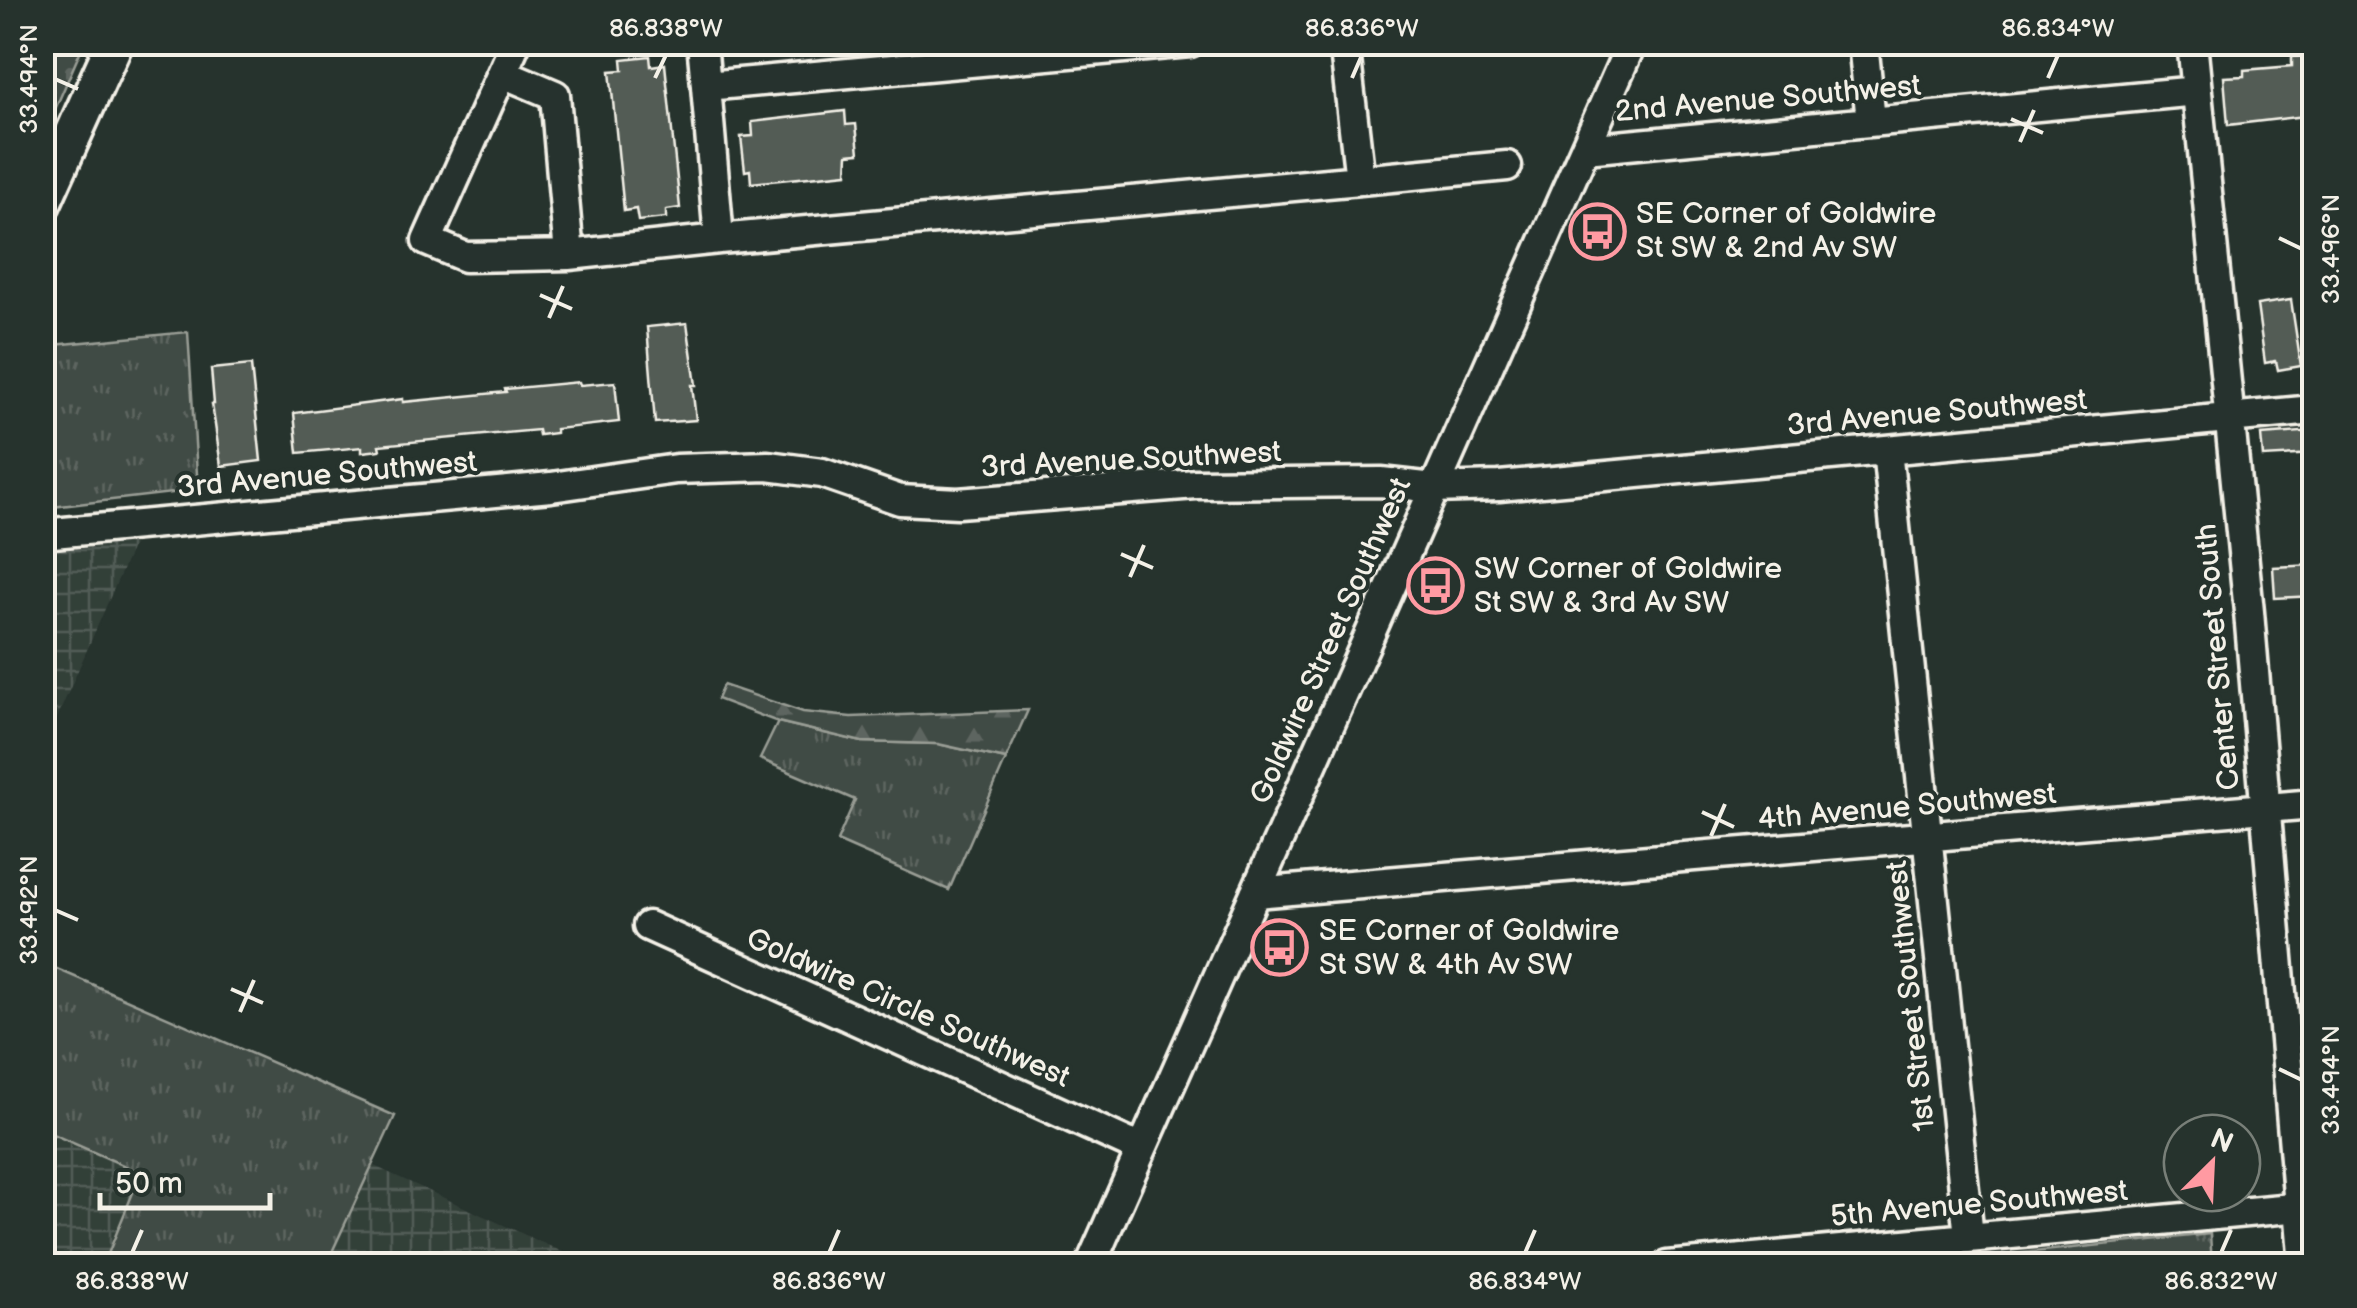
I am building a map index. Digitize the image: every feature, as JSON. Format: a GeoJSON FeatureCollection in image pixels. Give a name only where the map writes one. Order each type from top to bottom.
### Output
{"type":"FeatureCollection","features":[{"type":"Feature","properties":{"kind":"main road"},"geometry":{"type":"LineString","coordinates":[[42,204],[115,42]]}},
{"type":"Feature","properties":{"kind":"street"},"geometry":{"type":"LineString","coordinates":[[516,42],[427,241],[465,257],[569,255],[1508,166]]}},
{"type":"Feature","properties":{"kind":"street"},"geometry":{"type":"LineString","coordinates":[[702,42],[720,239]]}},
{"type":"Feature","properties":{"kind":"street"},"geometry":{"type":"LineString","coordinates":[[706,86],[1190,42]]}},
{"type":"Feature","properties":{"kind":"street"},"geometry":{"type":"LineString","coordinates":[[1344,42],[1360,180]]}},
{"type":"Feature","properties":{"kind":"street","name":"Goldwire Street Southwest"},"geometry":{"type":"LineString","coordinates":[[1090,1266],[1632,42]]}},
{"type":"Feature","properties":{"kind":"street"},"geometry":{"type":"LineString","coordinates":[[1863,42],[1871,122]]}},
{"type":"Feature","properties":{"kind":"street","name":"Center Street South"},"geometry":{"type":"LineString","coordinates":[[2192,42],[2306,1207],[2304,1266]]}},
{"type":"Feature","properties":{"kind":"street"},"geometry":{"type":"LineString","coordinates":[[503,73],[555,95],[569,255]]}},
{"type":"Feature","properties":{"kind":"street","name":"2nd Avenue Southwest"},"geometry":{"type":"LineString","coordinates":[[1584,148],[2196,91]]}},
{"type":"Feature","properties":{"kind":"street","name":"3rd Avenue Southwest"},"geometry":{"type":"LineString","coordinates":[[42,534],[551,487],[676,469],[768,466],[822,474],[900,500],[958,503],[1196,484],[1382,482],[1434,488],[1499,486],[2314,410]]}},
{"type":"Feature","properties":{"kind":"street","name":"1st Street Southwest"},"geometry":{"type":"LineString","coordinates":[[1887,450],[1969,1237]]}},
{"type":"Feature","properties":{"kind":"street","name":"4th Avenue Southwest"},"geometry":{"type":"LineString","coordinates":[[1255,894],[2314,804]]}},
{"type":"Feature","properties":{"kind":"street","name":"Goldwire Circle Southwest"},"geometry":{"type":"LineString","coordinates":[[648,926],[1141,1149]]}},
{"type":"Feature","properties":{"kind":"street","name":"5th Avenue Southwest"},"geometry":{"type":"LineString","coordinates":[[1667,1266],[2306,1207]]}},
{"type":"Feature","properties":{"kind":"shaded area"},"geometry":{"type":"Polygon","coordinates":[[[134,543],[43,750],[43,552],[134,543]]]}},
{"type":"Feature","properties":{"kind":"shaded area"},"geometry":{"type":"Polygon","coordinates":[[[42,1130],[141,1173],[108,1253],[135,1265],[43,1265],[42,1130]]]}},
{"type":"Feature","properties":{"kind":"shaded area"},"geometry":{"type":"Polygon","coordinates":[[[372,1165],[591,1265],[326,1266],[372,1165]]]}},
{"type":"Feature","properties":{"kind":"green space"},"geometry":{"type":"Polygon","coordinates":[[[42,43],[84,43],[43,137],[42,43]]]}},
{"type":"Feature","properties":{"kind":"green space"},"geometry":{"type":"Polygon","coordinates":[[[188,332],[198,490],[43,508],[43,346],[188,332]]]}},
{"type":"Feature","properties":{"kind":"green space"},"geometry":{"type":"Polygon","coordinates":[[[723,685],[803,712],[851,717],[1028,710],[1006,759],[938,744],[862,742],[778,722],[717,699],[723,685]]]}},
{"type":"Feature","properties":{"kind":"green space"},"geometry":{"type":"Polygon","coordinates":[[[778,722],[862,742],[938,744],[1006,759],[949,890],[837,841],[855,800],[760,759],[778,722]]]}},
{"type":"Feature","properties":{"kind":"green space"},"geometry":{"type":"Polygon","coordinates":[[[43,963],[395,1116],[326,1265],[135,1265],[108,1254],[141,1173],[43,1130],[43,963]]]}},
{"type":"Feature","properties":{"kind":"green space"},"geometry":{"type":"Polygon","coordinates":[[[2210,1234],[2212,1265],[1904,1265],[2210,1234]]]}},
{"type":"Feature","properties":{"kind":"building"},"geometry":{"type":"Polygon","coordinates":[[[2314,55],[2314,115],[2228,125],[2224,77],[2244,76],[2244,70],[2292,66],[2292,57],[2314,55]]]}},
{"type":"Feature","properties":{"kind":"building"},"geometry":{"type":"Polygon","coordinates":[[[650,56],[651,66],[665,64],[680,208],[666,210],[666,218],[638,221],[636,209],[624,211],[610,71],[623,70],[622,59],[650,56]]]}},
{"type":"Feature","properties":{"kind":"building"},"geometry":{"type":"Polygon","coordinates":[[[845,111],[846,125],[856,124],[859,153],[848,154],[847,173],[751,183],[750,170],[745,171],[741,137],[753,136],[752,122],[845,111]]]}},
{"type":"Feature","properties":{"kind":"building"},"geometry":{"type":"Polygon","coordinates":[[[2291,300],[2301,366],[2278,370],[2276,361],[2265,363],[2257,305],[2291,300]]]}},
{"type":"Feature","properties":{"kind":"building"},"geometry":{"type":"Polygon","coordinates":[[[687,323],[696,385],[692,385],[696,420],[655,423],[647,327],[687,323]]]}},
{"type":"Feature","properties":{"kind":"building"},"geometry":{"type":"Polygon","coordinates":[[[251,365],[261,461],[221,466],[211,369],[251,365]]]}},
{"type":"Feature","properties":{"kind":"building"},"geometry":{"type":"Polygon","coordinates":[[[579,382],[615,382],[619,422],[556,429],[556,433],[539,435],[538,430],[379,445],[380,450],[362,452],[362,447],[298,453],[294,413],[579,382]]]}},
{"type":"Feature","properties":{"kind":"building"},"geometry":{"type":"Polygon","coordinates":[[[2314,431],[2314,454],[2263,457],[2261,435],[2314,431]]]}},
{"type":"Feature","properties":{"kind":"building"},"geometry":{"type":"Polygon","coordinates":[[[2314,565],[2314,596],[2275,598],[2273,567],[2314,565]]]}},
{"type":"Feature","properties":{"kind":"place","name":"SE Corner of Goldwire St SW & 2nd Av SW"},"geometry":{"type":"Point","coordinates":[1597,231]}},
{"type":"Feature","properties":{"kind":"place","name":"SW Corner of Goldwire St SW & 3rd Av SW"},"geometry":{"type":"Point","coordinates":[1435,586]}},
{"type":"Feature","properties":{"kind":"place","name":"SE Corner of Goldwire St SW & 4th Av SW"},"geometry":{"type":"Point","coordinates":[1280,948]}}]}
